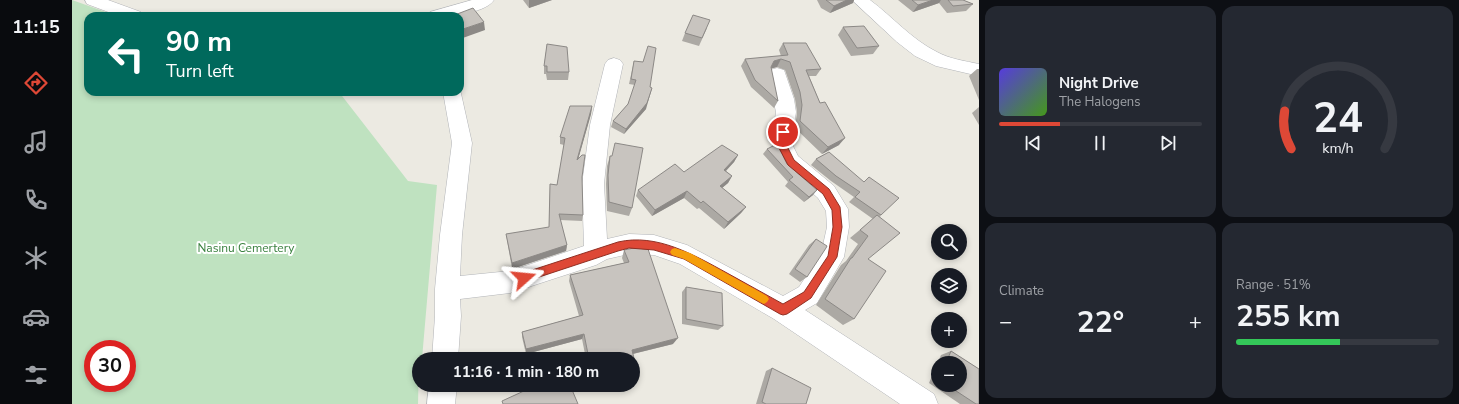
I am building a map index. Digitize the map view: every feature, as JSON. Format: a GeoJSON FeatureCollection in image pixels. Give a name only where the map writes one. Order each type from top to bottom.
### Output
{"type":"FeatureCollection","features":[{"type":"Feature","properties":{"kind":"street"},"geometry":{"type":"LineString","coordinates":[[93,0],[124,12]]}},
{"type":"Feature","properties":{"kind":"street"},"geometry":{"type":"LineString","coordinates":[[450,12],[472,6],[486,0]]}},
{"type":"Feature","properties":{"kind":"street"},"geometry":{"type":"LineString","coordinates":[[860,0],[911,43],[930,56],[954,65],[979,70]]}},
{"type":"Feature","properties":{"kind":"street"},"geometry":{"type":"LineString","coordinates":[[596,254],[593,184],[600,125],[614,64]]}},
{"type":"Feature","properties":{"kind":"street"},"geometry":{"type":"LineString","coordinates":[[777,75],[786,112],[783,132],[783,146],[791,162],[826,192],[837,209],[838,227],[832,257],[808,295],[783,310]]}},
{"type":"Feature","properties":{"kind":"street"},"geometry":{"type":"LineString","coordinates":[[445,352],[448,316],[447,289],[451,235],[462,143],[453,96]]}},
{"type":"Feature","properties":{"kind":"street"},"geometry":{"type":"LineString","coordinates":[[447,289],[510,282],[629,244],[654,245],[687,256],[783,310],[924,404]]}},
{"type":"Feature","properties":{"kind":"street"},"geometry":{"type":"LineString","coordinates":[[441,404],[442,392]]}},
{"type":"Feature","properties":{"kind":"green space","name":"Nasinu Cemertery"},"geometry":{"type":"Polygon","coordinates":[[[72,0],[106,12],[84,12],[84,96],[342,96],[408,181],[437,185],[423,352],[412,352],[412,392],[418,392],[418,404],[72,404],[72,0]]]}},
{"type":"Feature","properties":{"kind":"building"},"geometry":{"type":"Polygon","coordinates":[[[826,0],[847,0],[834,6],[826,0]]]}},
{"type":"Feature","properties":{"kind":"building"},"geometry":{"type":"Polygon","coordinates":[[[912,0],[933,0],[918,5],[912,0]]]}},
{"type":"Feature","properties":{"kind":"building"},"geometry":{"type":"Polygon","coordinates":[[[948,0],[963,0],[973,4],[953,6],[948,0]]]}},
{"type":"Feature","properties":{"kind":"building"},"geometry":{"type":"Polygon","coordinates":[[[473,8],[484,22],[464,29],[464,12],[462,12],[473,8]]]}},
{"type":"Feature","properties":{"kind":"building"},"geometry":{"type":"Polygon","coordinates":[[[693,15],[710,20],[702,38],[685,33],[693,15]]]}},
{"type":"Feature","properties":{"kind":"building"},"geometry":{"type":"Polygon","coordinates":[[[864,26],[879,46],[857,48],[843,27],[864,26]]]}},
{"type":"Feature","properties":{"kind":"building"},"geometry":{"type":"Polygon","coordinates":[[[783,43],[806,43],[821,69],[806,70],[820,103],[825,102],[845,138],[828,147],[800,121],[802,105],[800,92],[790,62],[781,59],[774,61],[771,67],[778,101],[755,80],[745,59],[788,55],[783,43]]]}},
{"type":"Feature","properties":{"kind":"building"},"geometry":{"type":"Polygon","coordinates":[[[547,44],[567,47],[569,72],[547,72],[547,66],[544,66],[547,44]]]}},
{"type":"Feature","properties":{"kind":"building"},"geometry":{"type":"Polygon","coordinates":[[[648,46],[656,48],[650,87],[652,88],[647,103],[626,129],[613,121],[628,104],[636,80],[631,79],[634,61],[643,62],[648,46]]]}},
{"type":"Feature","properties":{"kind":"building"},"geometry":{"type":"Polygon","coordinates":[[[570,106],[592,106],[577,160],[582,155],[585,155],[582,177],[583,215],[559,214],[567,245],[512,263],[506,234],[549,227],[550,184],[557,185],[565,138],[560,137],[570,106]]]}},
{"type":"Feature","properties":{"kind":"building"},"geometry":{"type":"Polygon","coordinates":[[[615,143],[643,148],[632,208],[609,202],[608,175],[610,156],[612,156],[615,143]]]}},
{"type":"Feature","properties":{"kind":"building"},"geometry":{"type":"Polygon","coordinates":[[[777,144],[787,164],[817,190],[809,197],[789,180],[793,177],[767,149],[777,144]]]}},
{"type":"Feature","properties":{"kind":"building"},"geometry":{"type":"Polygon","coordinates":[[[722,145],[738,155],[724,170],[732,176],[720,186],[746,207],[728,222],[703,201],[701,203],[687,191],[655,210],[638,190],[675,164],[684,172],[722,145]]]}},
{"type":"Feature","properties":{"kind":"building"},"geometry":{"type":"Polygon","coordinates":[[[829,152],[864,182],[869,177],[899,198],[881,215],[855,197],[860,192],[836,176],[816,159],[829,152]]]}},
{"type":"Feature","properties":{"kind":"building"},"geometry":{"type":"Polygon","coordinates":[[[877,215],[900,233],[868,259],[886,271],[854,319],[825,299],[851,258],[868,236],[860,230],[877,215]]]}},
{"type":"Feature","properties":{"kind":"building"},"geometry":{"type":"Polygon","coordinates":[[[816,239],[827,246],[807,277],[795,269],[816,239]]]}},
{"type":"Feature","properties":{"kind":"building"},"geometry":{"type":"Polygon","coordinates":[[[634,248],[648,249],[678,338],[632,350],[632,352],[588,352],[584,334],[526,349],[522,332],[583,315],[570,275],[629,262],[624,250],[634,248]]]}},
{"type":"Feature","properties":{"kind":"building"},"geometry":{"type":"Polygon","coordinates":[[[686,287],[722,293],[723,326],[686,319],[686,287]]]}},
{"type":"Feature","properties":{"kind":"building"},"geometry":{"type":"Polygon","coordinates":[[[951,351],[959,356],[949,356],[951,351]]]}},
{"type":"Feature","properties":{"kind":"building"},"geometry":{"type":"Polygon","coordinates":[[[967,361],[979,369],[979,404],[976,404],[958,392],[967,392],[967,361]]]}},
{"type":"Feature","properties":{"kind":"building"},"geometry":{"type":"Polygon","coordinates":[[[772,368],[811,388],[806,404],[766,404],[762,402],[772,368]]]}},
{"type":"Feature","properties":{"kind":"building"},"geometry":{"type":"Polygon","coordinates":[[[522,392],[573,392],[578,404],[503,404],[502,401],[522,392]]]}},
{"type":"Feature","properties":{"kind":"slow traffic"},"geometry":{"type":"LineString","coordinates":[[675,252],[687,256],[764,299]]}},
{"type":"Feature","properties":{"kind":"route"},"geometry":{"type":"LineString","coordinates":[[524,278],[618,246],[629,244],[654,245],[687,256],[783,310],[808,295],[832,257],[838,227],[837,209],[826,192],[791,162],[783,146],[783,132]]}}]}
